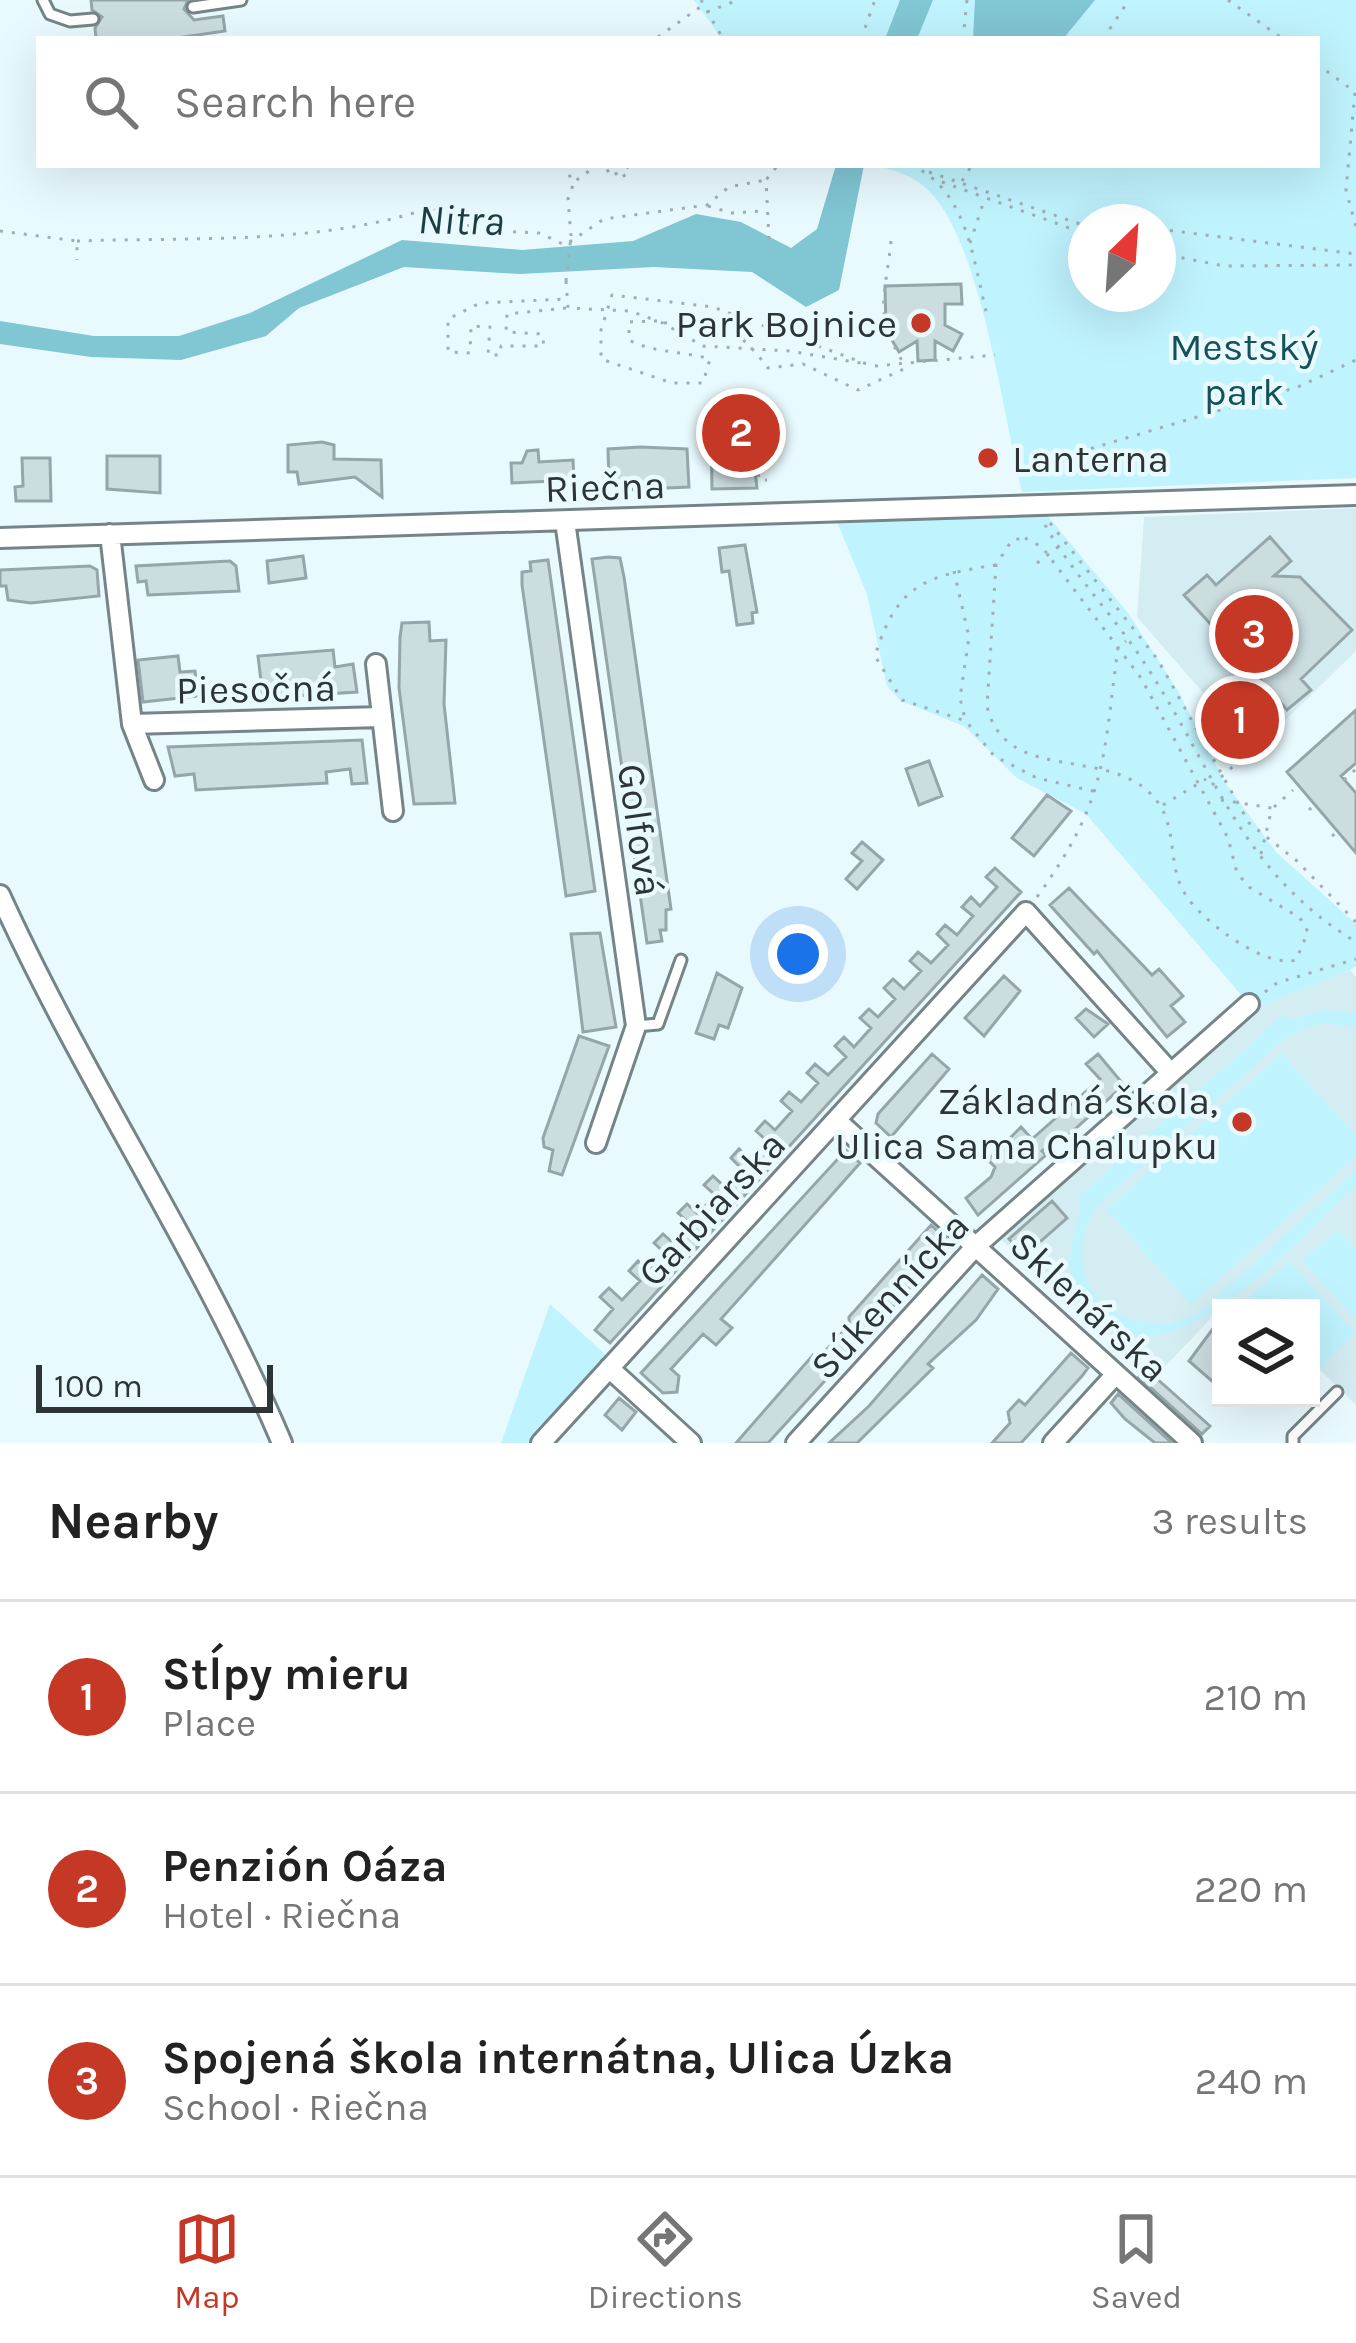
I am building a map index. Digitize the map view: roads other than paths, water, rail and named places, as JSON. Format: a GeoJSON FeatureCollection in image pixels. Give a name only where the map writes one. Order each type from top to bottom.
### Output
{"type":"FeatureCollection","features":[{"type":"Feature","properties":{"kind":"street","name":"Riečna"},"geometry":{"type":"LineString","coordinates":[[0,538],[1356,495]]}},
{"type":"Feature","properties":{"kind":"street","name":"Golfová"},"geometry":{"type":"LineString","coordinates":[[565,521],[636,1026],[596,1143]]}},
{"type":"Feature","properties":{"kind":"street","name":"Piesočná"},"geometry":{"type":"LineString","coordinates":[[110,534],[132,724],[154,780]]}},
{"type":"Feature","properties":{"kind":"street","name":"Piesočná"},"geometry":{"type":"LineString","coordinates":[[376,664],[393,812]]}},
{"type":"Feature","properties":{"kind":"street","name":"Piesočná"},"geometry":{"type":"LineString","coordinates":[[132,724],[381,718]]}},
{"type":"Feature","properties":{"kind":"street"},"geometry":{"type":"LineString","coordinates":[[0,895],[52,1008],[234,1342],[282,1443]]}},
{"type":"Feature","properties":{"kind":"street","name":"Garbiarska"},"geometry":{"type":"LineString","coordinates":[[541,1443],[1026,912],[1170,1072]]}},
{"type":"Feature","properties":{"kind":"street","name":"Súkennícka"},"geometry":{"type":"LineString","coordinates":[[796,1443],[976,1246],[1249,1004]]}},
{"type":"Feature","properties":{"kind":"street","name":"Sklenárska"},"geometry":{"type":"LineString","coordinates":[[836,1120],[1192,1443]]}},
{"type":"Feature","properties":{"kind":"street"},"geometry":{"type":"LineString","coordinates":[[609,1368],[691,1443]]}},
{"type":"Feature","properties":{"kind":"street"},"geometry":{"type":"LineString","coordinates":[[1053,1443],[1115,1375]]}},
{"type":"Feature","properties":{"kind":"lane"},"geometry":{"type":"LineString","coordinates":[[43,0],[50,14],[70,21],[94,19]]}},
{"type":"Feature","properties":{"kind":"lane"},"geometry":{"type":"LineString","coordinates":[[193,7],[241,0]]}},
{"type":"Feature","properties":{"kind":"lane"},"geometry":{"type":"LineString","coordinates":[[636,1026],[658,1024],[681,960]]}},
{"type":"Feature","properties":{"kind":"lane"},"geometry":{"type":"LineString","coordinates":[[1293,1443],[1293,1436],[1337,1392]]}},
{"type":"Feature","properties":{"kind":"place","name":"Park Bojnice"},"geometry":{"type":"Point","coordinates":[921,323]}},
{"type":"Feature","properties":{"kind":"place","name":"Penzión Oáza"},"geometry":{"type":"Point","coordinates":[741,433]}},
{"type":"Feature","properties":{"kind":"place","name":"Lanterna"},"geometry":{"type":"Point","coordinates":[988,458]}},
{"type":"Feature","properties":{"kind":"place","name":"Spojená škola internátna, Ulica Úzka"},"geometry":{"type":"Point","coordinates":[1254,634]}},
{"type":"Feature","properties":{"kind":"place","name":"Stĺpy mieru"},"geometry":{"type":"Point","coordinates":[1240,720]}},
{"type":"Feature","properties":{"kind":"place","name":"Základná škola, Ulica Sama Chalupku"},"geometry":{"type":"Point","coordinates":[1242,1122]}},
{"type":"Feature","properties":{"kind":"water label","name":"Nitra"},"geometry":{"type":"Point","coordinates":[461,219]}},
{"type":"Feature","properties":{"kind":"park label","name":"Mestský park"},"geometry":{"type":"Point","coordinates":[1244,368]}}]}
